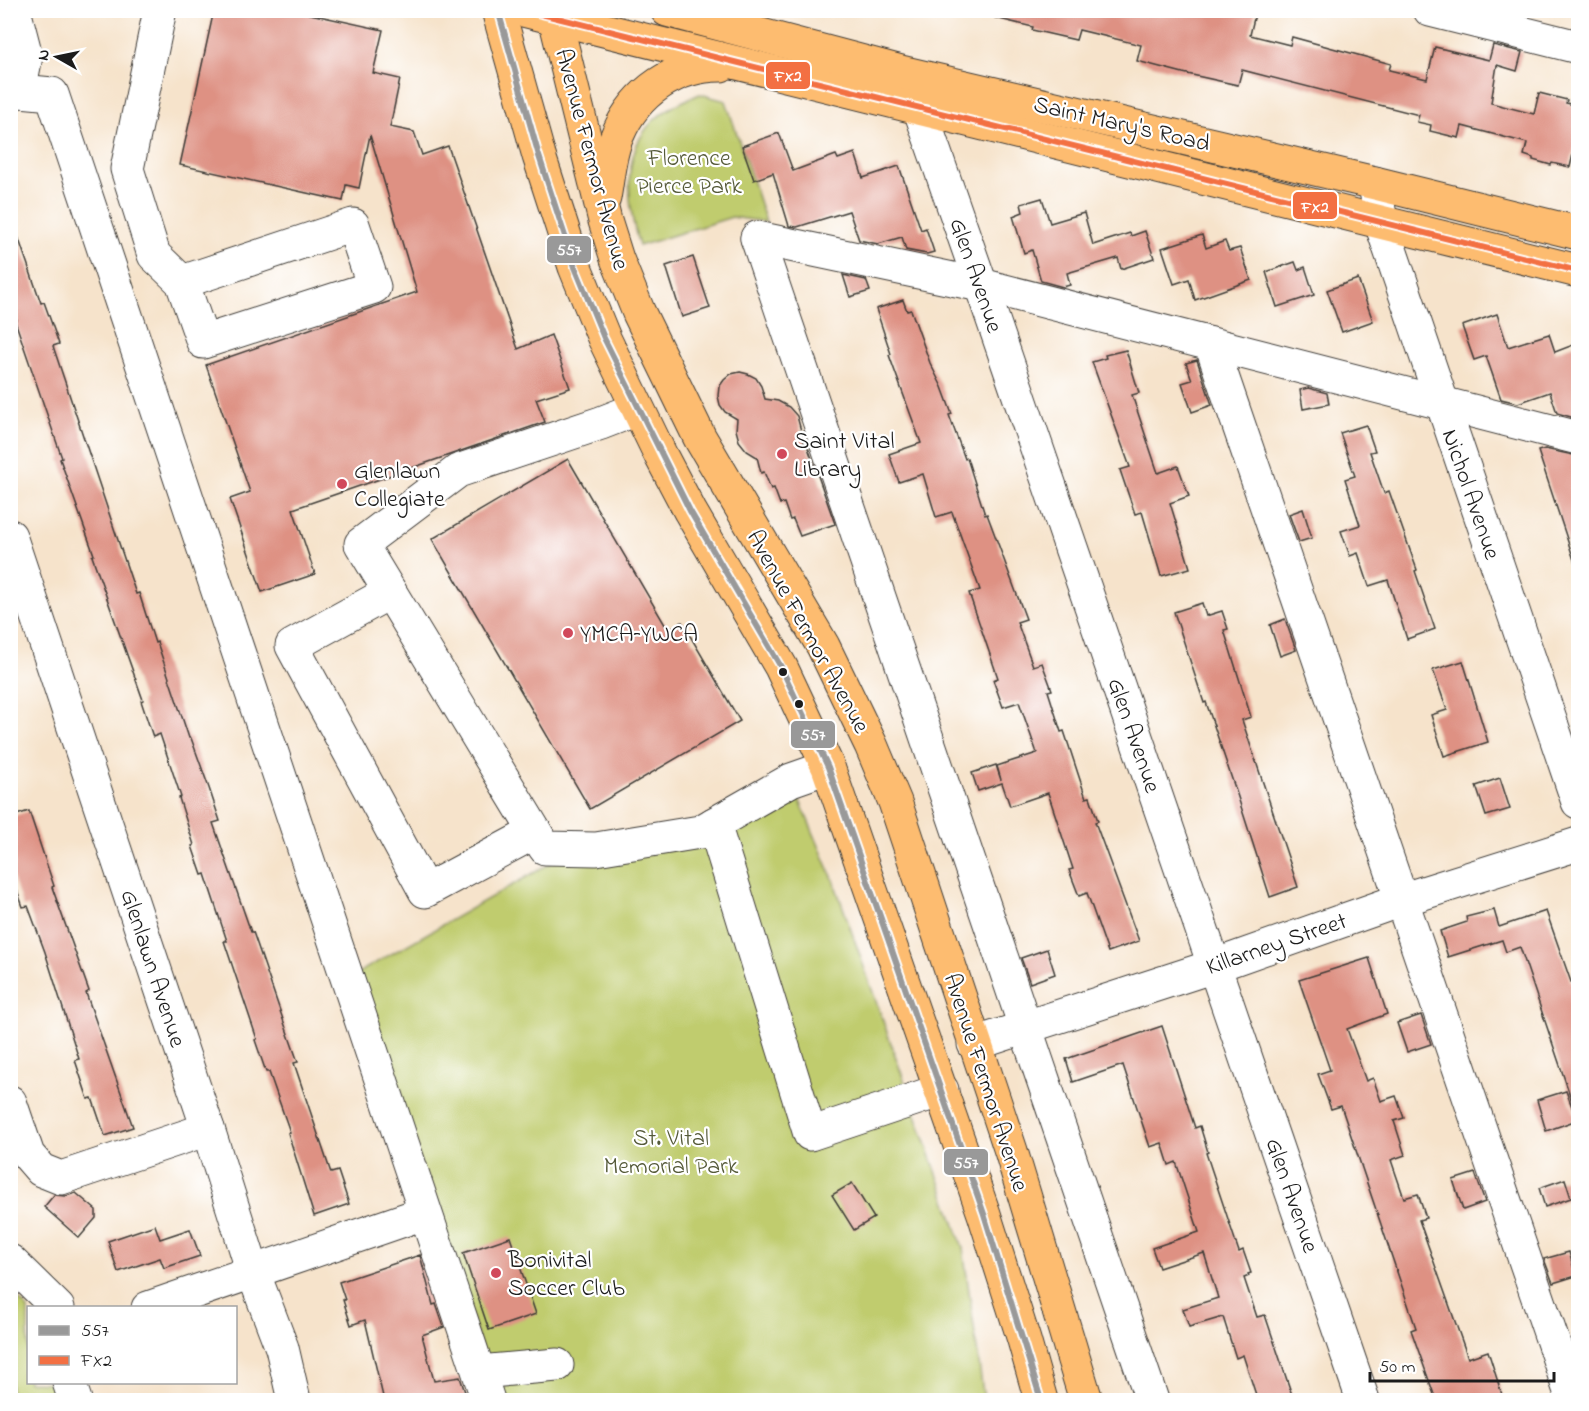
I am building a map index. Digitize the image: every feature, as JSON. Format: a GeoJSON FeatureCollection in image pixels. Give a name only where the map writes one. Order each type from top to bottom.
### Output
{"type":"FeatureCollection","features":[{"type":"Feature","properties":{"kind":"main road","name":"Avenue Fermor Avenue"},"geometry":{"type":"LineString","coordinates":[[498,10],[539,156],[575,267],[604,338],[637,409],[690,511],[781,667],[828,767],[942,1090],[1017,1317],[1041,1401]]}},
{"type":"Feature","properties":{"kind":"main road","name":"Saint Mary's Road"},"geometry":{"type":"LineString","coordinates":[[523,10],[554,14],[920,110],[1578,271]]}},
{"type":"Feature","properties":{"kind":"main road","name":"Saint Mary's Road"},"geometry":{"type":"LineString","coordinates":[[667,10],[701,15],[901,72],[1578,233]]}},
{"type":"Feature","properties":{"kind":"main road","name":"Avenue Fermor Avenue"},"geometry":{"type":"LineString","coordinates":[[554,14],[605,221],[617,259],[639,313],[700,438],[823,646],[871,745],[895,802],[1011,1151],[1086,1401]]}},
{"type":"Feature","properties":{"kind":"main road"},"geometry":{"type":"LineString","coordinates":[[605,221],[604,199],[617,136],[640,98],[678,72],[715,65],[744,65]]}},
{"type":"Feature","properties":{"kind":"street"},"geometry":{"type":"LineString","coordinates":[[14,10],[26,56],[15,90],[52,94],[483,1386],[557,1365]]}},
{"type":"Feature","properties":{"kind":"street"},"geometry":{"type":"LineString","coordinates":[[160,10],[127,169],[154,255],[182,282],[202,342],[374,287],[353,225],[182,282]]}},
{"type":"Feature","properties":{"kind":"street"},"geometry":{"type":"LineString","coordinates":[[1430,10],[1578,47]]}},
{"type":"Feature","properties":{"kind":"street","name":"Glen Avenue"},"geometry":{"type":"LineString","coordinates":[[901,72],[920,110],[981,285],[1363,1401]]}},
{"type":"Feature","properties":{"kind":"street","name":"Nichol Avenue"},"geometry":{"type":"LineString","coordinates":[[1375,183],[1381,224],[1578,802]]}},
{"type":"Feature","properties":{"kind":"street"},"geometry":{"type":"LineString","coordinates":[[1152,1401],[757,238],[981,285],[1578,438]]}},
{"type":"Feature","properties":{"kind":"street"},"geometry":{"type":"LineString","coordinates":[[1211,344],[1573,1401]]}},
{"type":"Feature","properties":{"kind":"street"},"geometry":{"type":"LineString","coordinates":[[637,409],[458,471],[361,544],[544,848],[596,849],[700,832],[791,780],[828,767]]}},
{"type":"Feature","properties":{"kind":"street","name":"Glenlawn Avenue"},"geometry":{"type":"LineString","coordinates":[[10,536],[208,1129],[253,1272],[282,1348],[294,1401]]}},
{"type":"Feature","properties":{"kind":"street"},"geometry":{"type":"LineString","coordinates":[[390,591],[292,646],[425,891],[535,832]]}},
{"type":"Feature","properties":{"kind":"street"},"geometry":{"type":"LineString","coordinates":[[714,824],[810,1134],[942,1090]]}},
{"type":"Feature","properties":{"kind":"street","name":"Killarney Street"},"geometry":{"type":"LineString","coordinates":[[974,1044],[1214,966],[1401,900],[1578,844]]}},
{"type":"Feature","properties":{"kind":"street"},"geometry":{"type":"LineString","coordinates":[[10,1102],[28,1155],[41,1170],[62,1178],[208,1129]]}},
{"type":"Feature","properties":{"kind":"street"},"geometry":{"type":"LineString","coordinates":[[154,1306],[424,1213]]}},
{"type":"Feature","properties":{"kind":"street"},"geometry":{"type":"LineString","coordinates":[[10,1261],[56,1306]]}},
{"type":"Feature","properties":{"kind":"street"},"geometry":{"type":"LineString","coordinates":[[69,1384],[75,1401]]}},
{"type":"Feature","properties":{"kind":"green space","name":"Florence Pierce Park"},"geometry":{"type":"Polygon","coordinates":[[[700,94],[726,101],[766,222],[732,217],[639,246],[632,215],[629,182],[635,150],[642,135],[657,117],[700,94]]]}},
{"type":"Feature","properties":{"kind":"green space","name":"St. Vital Memorial Park"},"geometry":{"type":"Polygon","coordinates":[[[791,780],[833,879],[963,1248],[984,1400],[499,1400],[356,974],[574,850],[700,832],[791,780]]]}},
{"type":"Feature","properties":{"kind":"green space"},"geometry":{"type":"Polygon","coordinates":[[[10,1290],[27,1308],[27,1384],[58,1384],[64,1400],[11,1400],[10,1290]]]}},
{"type":"Feature","properties":{"kind":"building"},"geometry":{"type":"Polygon","coordinates":[[[214,10],[292,10],[383,30],[373,73],[400,79],[390,127],[414,132],[422,155],[448,146],[518,349],[551,335],[570,388],[536,399],[545,422],[293,509],[315,574],[262,592],[230,499],[250,492],[206,365],[417,292],[370,135],[359,188],[346,185],[343,201],[180,165],[214,10]]]}},
{"type":"Feature","properties":{"kind":"building"},"geometry":{"type":"Polygon","coordinates":[[[996,10],[1256,10],[1250,35],[1290,45],[1292,37],[1391,64],[1389,70],[1427,79],[1435,47],[1489,60],[1493,45],[1522,52],[1517,71],[1497,65],[1491,103],[1534,114],[1539,93],[1567,100],[1566,103],[1578,106],[1578,134],[1570,167],[1552,163],[1551,165],[1524,155],[1527,143],[1462,126],[1459,138],[1430,131],[1431,125],[1417,122],[1419,115],[1242,70],[1238,85],[1137,61],[1141,45],[1079,30],[1076,40],[1032,30],[1033,27],[995,18],[996,10]]]}},
{"type":"Feature","properties":{"kind":"building"},"geometry":{"type":"Polygon","coordinates":[[[779,133],[793,171],[836,155],[838,159],[855,153],[863,178],[899,166],[921,230],[926,228],[934,252],[927,254],[906,250],[902,237],[878,244],[859,240],[849,211],[797,227],[789,226],[773,173],[754,180],[742,146],[779,133]]]}},
{"type":"Feature","properties":{"kind":"building"},"geometry":{"type":"Polygon","coordinates":[[[1042,198],[1050,223],[1084,213],[1093,245],[1130,233],[1131,236],[1145,231],[1154,258],[1121,269],[1118,258],[1067,273],[1070,285],[1063,287],[1041,281],[1032,250],[1024,253],[1013,216],[1023,212],[1021,204],[1042,198]]]}},
{"type":"Feature","properties":{"kind":"building"},"geometry":{"type":"Polygon","coordinates":[[[14,225],[41,303],[44,302],[59,344],[53,346],[136,594],[139,593],[189,738],[191,738],[209,788],[220,821],[213,823],[298,1062],[294,1063],[331,1173],[338,1171],[349,1204],[314,1216],[288,1133],[290,1132],[255,1040],[257,1039],[224,941],[227,941],[205,874],[202,875],[192,846],[194,845],[179,798],[181,797],[160,734],[153,737],[141,701],[143,700],[92,556],[94,555],[15,321],[17,320],[10,300],[10,226],[14,225]]]}},
{"type":"Feature","properties":{"kind":"building"},"geometry":{"type":"Polygon","coordinates":[[[1202,235],[1206,248],[1225,241],[1229,251],[1240,248],[1251,280],[1195,300],[1189,279],[1174,284],[1162,248],[1202,235]]]}},
{"type":"Feature","properties":{"kind":"building"},"geometry":{"type":"Polygon","coordinates":[[[693,257],[710,308],[682,317],[666,266],[693,257]]]}},
{"type":"Feature","properties":{"kind":"building"},"geometry":{"type":"Polygon","coordinates":[[[1295,262],[1298,270],[1305,267],[1314,295],[1277,307],[1266,272],[1295,262]]]}},
{"type":"Feature","properties":{"kind":"building"},"geometry":{"type":"Polygon","coordinates":[[[843,275],[866,280],[870,291],[850,297],[843,275]]]}},
{"type":"Feature","properties":{"kind":"building"},"geometry":{"type":"Polygon","coordinates":[[[1358,279],[1373,321],[1342,332],[1327,290],[1358,279]]]}},
{"type":"Feature","properties":{"kind":"building"},"geometry":{"type":"Polygon","coordinates":[[[903,300],[907,311],[911,310],[952,414],[949,415],[965,459],[967,458],[985,515],[987,514],[1026,619],[1017,622],[1033,666],[1042,663],[1052,690],[1048,691],[1061,732],[1064,731],[1086,798],[1090,797],[1098,821],[1095,822],[1139,941],[1108,952],[1087,893],[1079,896],[1069,870],[1073,869],[1048,793],[1010,806],[1002,783],[978,791],[972,773],[996,765],[1001,780],[997,766],[1037,753],[1019,702],[1003,707],[993,680],[998,678],[969,593],[980,590],[952,512],[936,517],[923,474],[899,482],[889,454],[921,443],[889,355],[891,354],[876,309],[903,300]]]}},
{"type":"Feature","properties":{"kind":"building"},"geometry":{"type":"Polygon","coordinates":[[[1497,314],[1508,347],[1549,334],[1555,352],[1578,343],[1578,419],[1557,413],[1550,392],[1518,403],[1501,399],[1486,356],[1474,360],[1462,326],[1497,314]]]}},
{"type":"Feature","properties":{"kind":"building"},"geometry":{"type":"Polygon","coordinates":[[[1126,350],[1139,393],[1132,395],[1158,473],[1178,466],[1189,496],[1170,503],[1190,568],[1161,576],[1142,512],[1135,514],[1120,470],[1130,467],[1092,362],[1106,358],[1105,355],[1126,350]]]}},
{"type":"Feature","properties":{"kind":"building"},"geometry":{"type":"Polygon","coordinates":[[[1197,360],[1212,405],[1192,412],[1182,383],[1192,380],[1186,363],[1197,360]]]}},
{"type":"Feature","properties":{"kind":"building","name":"Saint Vital Library"},"geometry":{"type":"Polygon","coordinates":[[[740,372],[756,378],[765,399],[778,401],[789,407],[797,416],[804,442],[806,442],[835,524],[800,536],[793,519],[790,520],[784,503],[780,504],[774,488],[771,489],[764,472],[761,473],[757,457],[747,451],[739,441],[736,430],[737,419],[725,412],[718,396],[719,387],[724,380],[731,374],[740,372]]]}},
{"type":"Feature","properties":{"kind":"building"},"geometry":{"type":"Polygon","coordinates":[[[1308,388],[1327,393],[1329,404],[1303,409],[1300,390],[1308,388]]]}},
{"type":"Feature","properties":{"kind":"building"},"geometry":{"type":"Polygon","coordinates":[[[1366,425],[1375,451],[1370,452],[1384,493],[1389,491],[1435,629],[1407,639],[1388,580],[1369,586],[1358,553],[1350,556],[1341,531],[1360,525],[1345,479],[1355,476],[1340,433],[1366,425]]]}},
{"type":"Feature","properties":{"kind":"building"},"geometry":{"type":"Polygon","coordinates":[[[1545,449],[1578,456],[1578,467],[1576,467],[1578,476],[1578,563],[1575,563],[1538,451],[1545,449]]]}},
{"type":"Feature","properties":{"kind":"building","name":"YMCA–YWCA"},"geometry":{"type":"Polygon","coordinates":[[[568,459],[668,630],[682,622],[740,721],[590,809],[432,539],[568,459]]]}},
{"type":"Feature","properties":{"kind":"building"},"geometry":{"type":"Polygon","coordinates":[[[1303,509],[1312,538],[1299,542],[1289,514],[1303,509]]]}},
{"type":"Feature","properties":{"kind":"building"},"geometry":{"type":"Polygon","coordinates":[[[1202,603],[1206,616],[1222,611],[1228,629],[1224,630],[1251,717],[1242,720],[1298,887],[1270,897],[1174,612],[1202,603]]]}},
{"type":"Feature","properties":{"kind":"building"},"geometry":{"type":"Polygon","coordinates":[[[1285,619],[1296,650],[1280,656],[1270,625],[1285,619]]]}},
{"type":"Feature","properties":{"kind":"building"},"geometry":{"type":"Polygon","coordinates":[[[1463,661],[1488,742],[1444,756],[1431,715],[1447,710],[1433,670],[1463,661]]]}},
{"type":"Feature","properties":{"kind":"building"},"geometry":{"type":"Polygon","coordinates":[[[1500,778],[1510,809],[1486,816],[1476,786],[1500,778]]]}},
{"type":"Feature","properties":{"kind":"building"},"geometry":{"type":"Polygon","coordinates":[[[29,811],[54,886],[52,887],[89,991],[86,993],[133,1127],[105,1136],[92,1098],[88,1099],[75,1060],[79,1059],[45,952],[28,906],[23,907],[10,870],[10,866],[15,865],[10,850],[10,817],[29,811]]]}},
{"type":"Feature","properties":{"kind":"building"},"geometry":{"type":"Polygon","coordinates":[[[1494,910],[1499,927],[1546,911],[1578,996],[1578,1109],[1575,1110],[1520,947],[1506,952],[1502,940],[1448,957],[1440,931],[1467,922],[1466,917],[1494,910]]]}},
{"type":"Feature","properties":{"kind":"building"},"geometry":{"type":"Polygon","coordinates":[[[1047,949],[1055,974],[1030,983],[1021,958],[1047,949]]]}},
{"type":"Feature","properties":{"kind":"building"},"geometry":{"type":"Polygon","coordinates":[[[1369,958],[1387,1014],[1347,1029],[1366,1081],[1373,1078],[1381,1101],[1396,1096],[1404,1118],[1394,1121],[1405,1155],[1391,1160],[1404,1198],[1418,1194],[1426,1218],[1419,1220],[1468,1358],[1488,1351],[1504,1401],[1452,1401],[1450,1395],[1436,1400],[1411,1330],[1416,1328],[1341,1106],[1331,1109],[1318,1074],[1330,1070],[1299,980],[1369,958]]]}},
{"type":"Feature","properties":{"kind":"building"},"geometry":{"type":"Polygon","coordinates":[[[1421,1015],[1431,1044],[1407,1052],[1397,1023],[1421,1015]]]}},
{"type":"Feature","properties":{"kind":"building"},"geometry":{"type":"Polygon","coordinates":[[[1162,1026],[1195,1128],[1200,1126],[1208,1152],[1206,1153],[1239,1252],[1243,1250],[1251,1273],[1244,1278],[1257,1317],[1265,1315],[1294,1401],[1258,1401],[1243,1355],[1236,1358],[1223,1317],[1189,1327],[1183,1309],[1218,1298],[1204,1253],[1159,1268],[1152,1248],[1199,1232],[1176,1162],[1169,1165],[1162,1143],[1150,1147],[1123,1065],[1073,1082],[1066,1059],[1162,1026]]]}},
{"type":"Feature","properties":{"kind":"building"},"geometry":{"type":"Polygon","coordinates":[[[1566,1091],[1577,1120],[1546,1131],[1537,1100],[1566,1091]]]}},
{"type":"Feature","properties":{"kind":"building"},"geometry":{"type":"Polygon","coordinates":[[[1475,1173],[1485,1202],[1463,1210],[1453,1180],[1475,1173]]]}},
{"type":"Feature","properties":{"kind":"building"},"geometry":{"type":"Polygon","coordinates":[[[1565,1179],[1571,1198],[1545,1207],[1539,1188],[1565,1179]]]}},
{"type":"Feature","properties":{"kind":"building"},"geometry":{"type":"Polygon","coordinates":[[[852,1183],[874,1218],[854,1230],[832,1195],[852,1183]]]}},
{"type":"Feature","properties":{"kind":"building"},"geometry":{"type":"Polygon","coordinates":[[[76,1193],[96,1210],[96,1218],[79,1238],[44,1207],[54,1195],[66,1196],[76,1193]]]}},
{"type":"Feature","properties":{"kind":"building"},"geometry":{"type":"Polygon","coordinates":[[[155,1225],[160,1239],[190,1229],[200,1256],[164,1268],[160,1258],[118,1272],[108,1241],[155,1225]]]}},
{"type":"Feature","properties":{"kind":"building","name":"Bonivital Soccer Club"},"geometry":{"type":"Polygon","coordinates":[[[510,1237],[536,1314],[489,1330],[463,1253],[510,1237]]]}},
{"type":"Feature","properties":{"kind":"building"},"geometry":{"type":"Polygon","coordinates":[[[1569,1252],[1576,1276],[1553,1283],[1544,1259],[1569,1252]]]}},
{"type":"Feature","properties":{"kind":"building"},"geometry":{"type":"Polygon","coordinates":[[[420,1255],[433,1305],[436,1304],[444,1327],[422,1335],[434,1381],[460,1377],[468,1401],[384,1401],[365,1320],[351,1325],[339,1282],[420,1255]]]}},
{"type":"Feature","properties":{"kind":"transit line","name":"557"},"geometry":{"type":"LineString","coordinates":[[498,10],[539,156],[575,267],[604,338],[690,511],[781,667],[828,767],[984,1214],[1041,1400]]}},
{"type":"Feature","properties":{"kind":"transit line","name":"FX2"},"geometry":{"type":"LineString","coordinates":[[525,10],[1578,271]]}},
{"type":"Feature","properties":{"kind":"place","name":"Saint Vital Library"},"geometry":{"type":"Point","coordinates":[782,454]}},
{"type":"Feature","properties":{"kind":"place","name":"Glenlawn Collegiate"},"geometry":{"type":"Point","coordinates":[342,484]}},
{"type":"Feature","properties":{"kind":"place","name":"YMCA–YWCA"},"geometry":{"type":"Point","coordinates":[568,633]}},
{"type":"Feature","properties":{"kind":"place","name":"Bonivital Soccer Club"},"geometry":{"type":"Point","coordinates":[496,1273]}}]}
